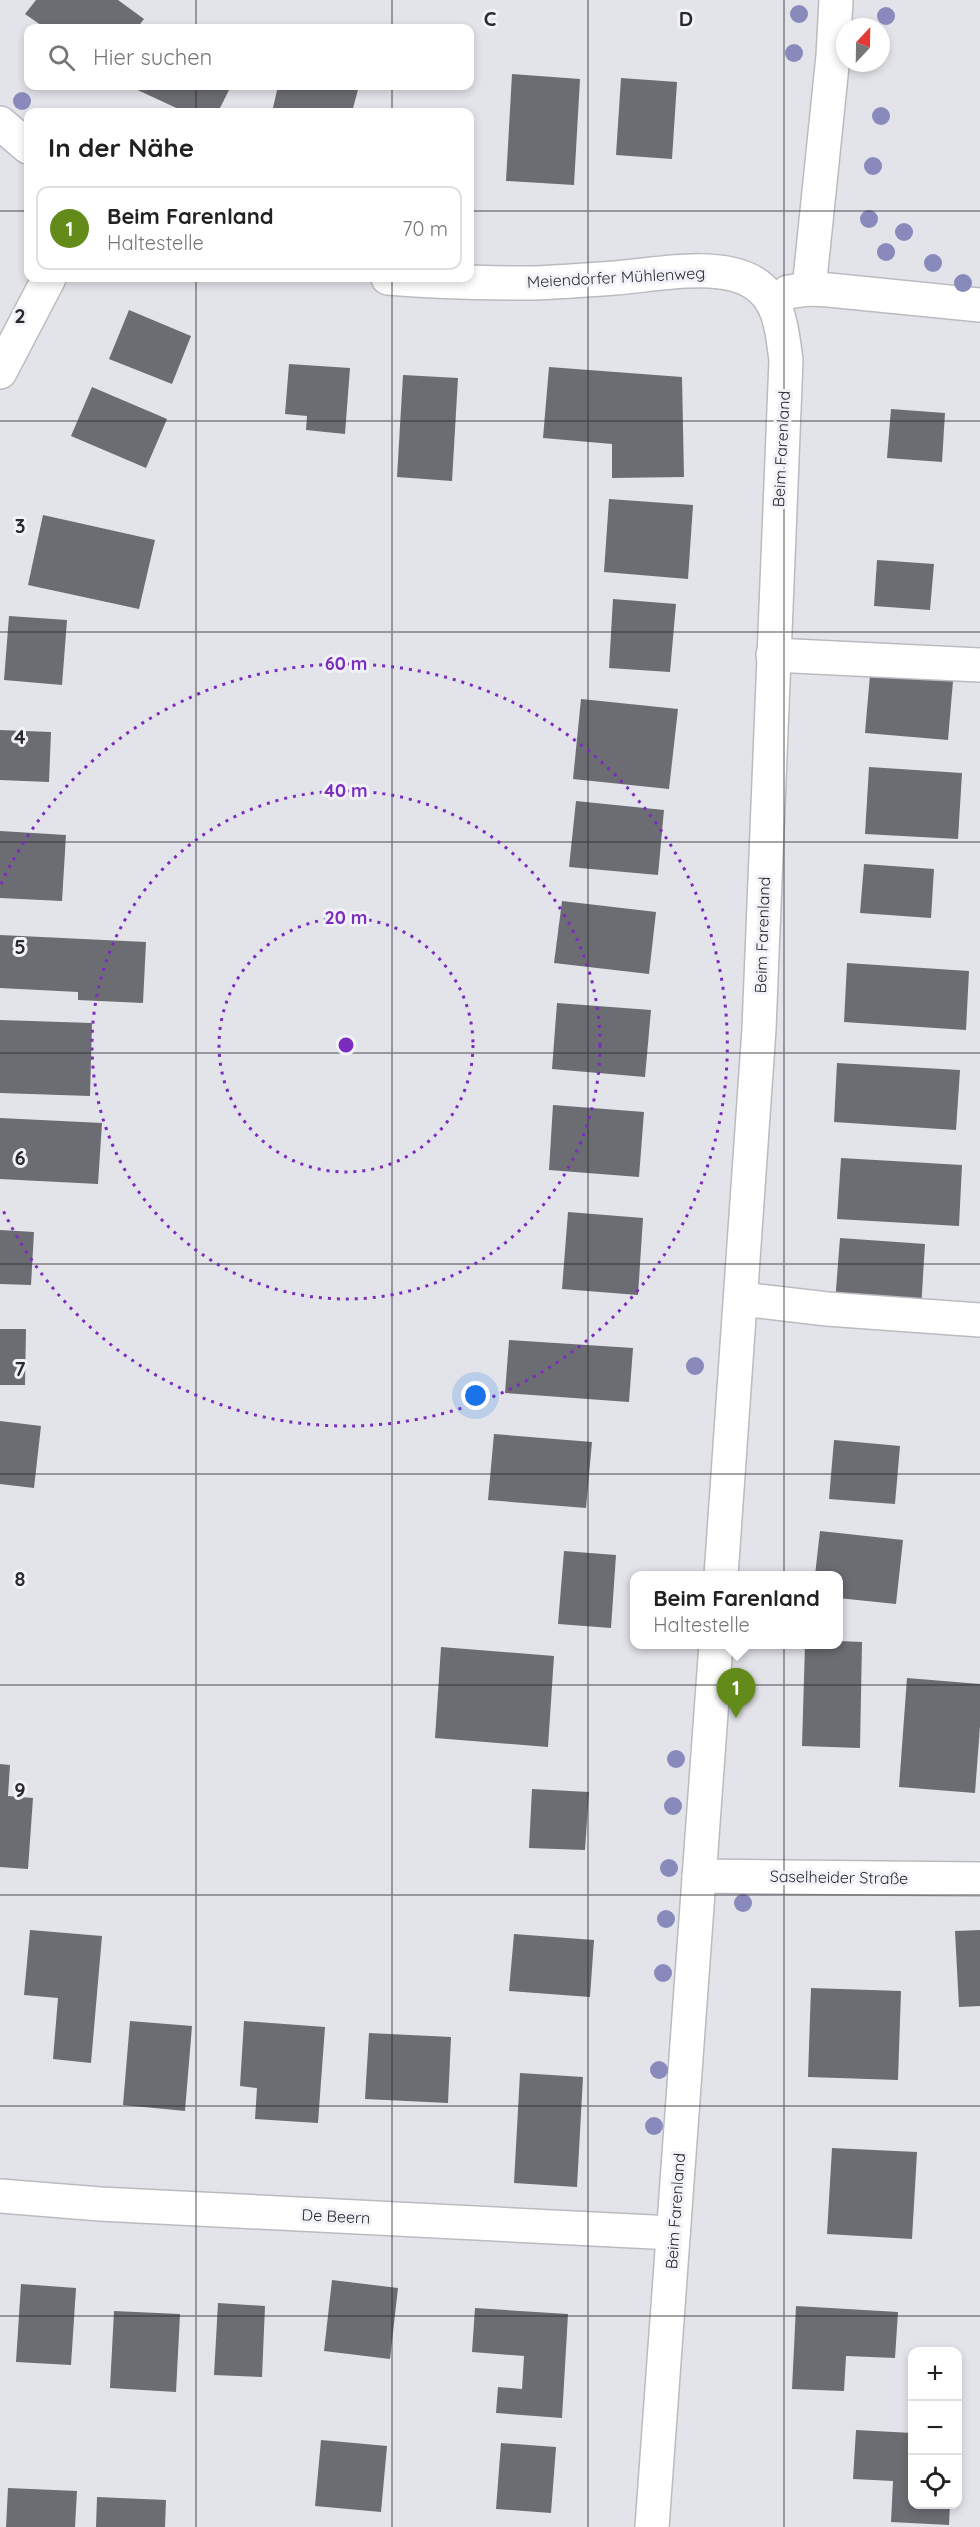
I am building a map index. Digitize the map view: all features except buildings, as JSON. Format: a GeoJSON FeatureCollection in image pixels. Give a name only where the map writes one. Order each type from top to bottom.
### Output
{"type":"FeatureCollection","features":[{"type":"Feature","properties":{"kind":"street"},"geometry":{"type":"LineString","coordinates":[[809,289],[833,56],[836,0]]}},
{"type":"Feature","properties":{"kind":"street"},"geometry":{"type":"LineString","coordinates":[[0,123],[24,144]]}},
{"type":"Feature","properties":{"kind":"street","name":"Meiendorfer Mühlenweg"},"geometry":{"type":"LineString","coordinates":[[474,282],[535,283],[702,272],[722,273],[746,279],[768,296]]}},
{"type":"Feature","properties":{"kind":"street"},"geometry":{"type":"LineString","coordinates":[[0,372],[47,282]]}},
{"type":"Feature","properties":{"kind":"street"},"geometry":{"type":"LineString","coordinates":[[768,296],[809,289],[980,305]]}},
{"type":"Feature","properties":{"kind":"street","name":"Beim Farenland"},"geometry":{"type":"LineString","coordinates":[[721,1571],[759,1029],[786,360],[777,310],[768,296]]}},
{"type":"Feature","properties":{"kind":"street"},"geometry":{"type":"LineString","coordinates":[[773,655],[980,665]]}},
{"type":"Feature","properties":{"kind":"street"},"geometry":{"type":"LineString","coordinates":[[741,1299],[827,1310],[980,1320]]}},
{"type":"Feature","properties":{"kind":"street","name":"Beim Farenland"},"geometry":{"type":"LineString","coordinates":[[652,2527],[716,1649]]}},
{"type":"Feature","properties":{"kind":"street","name":"Saselheider Straße"},"geometry":{"type":"LineString","coordinates":[[699,1875],[980,1879]]}},
{"type":"Feature","properties":{"kind":"street","name":"De Beern"},"geometry":{"type":"LineString","coordinates":[[0,2196],[673,2233]]}},
{"type":"Feature","properties":{"kind":"place","name":"Beim Farenland"},"geometry":{"type":"Point","coordinates":[736,1718]}}]}
